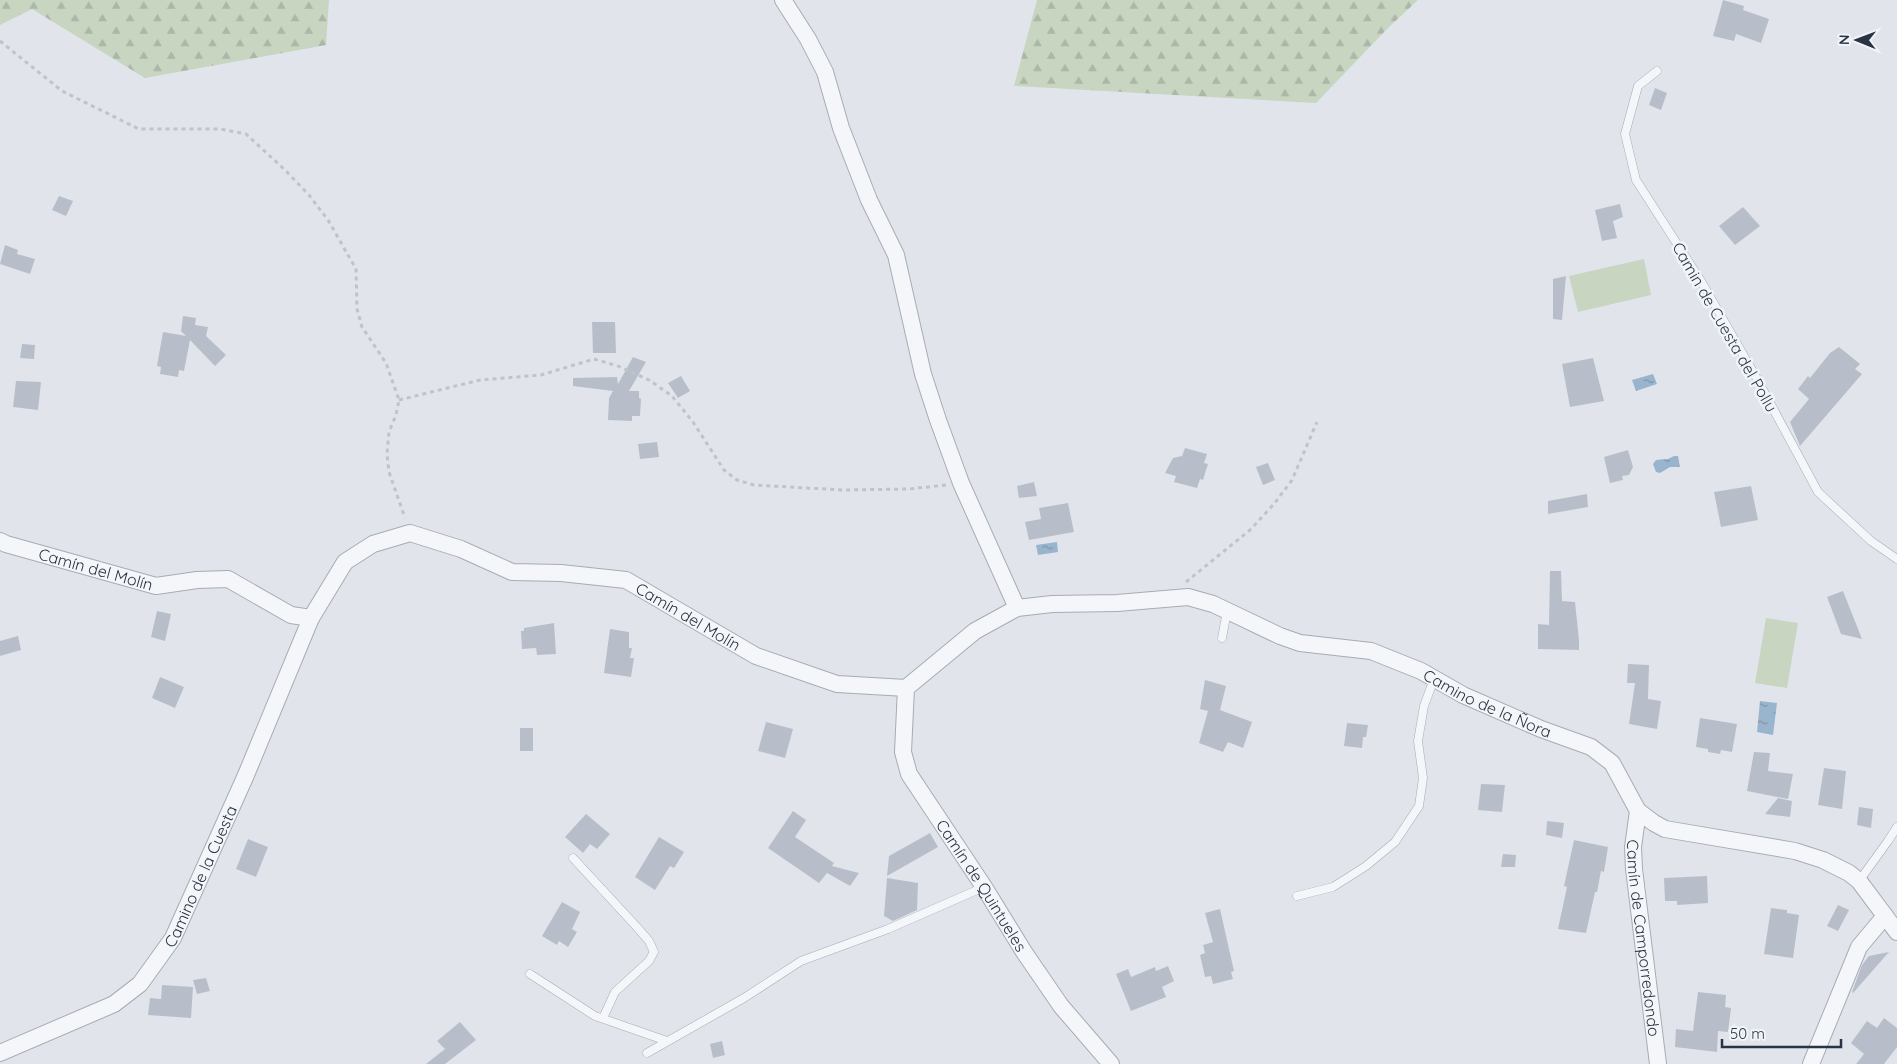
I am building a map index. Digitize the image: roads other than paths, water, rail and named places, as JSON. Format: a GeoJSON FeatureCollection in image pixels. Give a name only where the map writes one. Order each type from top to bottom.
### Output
{"type":"FeatureCollection","features":[{"type":"Feature","properties":{"kind":"street"},"geometry":{"type":"LineString","coordinates":[[783,0],[808,39],[825,72],[841,128],[862,182],[896,255],[923,374],[961,483],[1017,608],[975,631],[906,688]]}},
{"type":"Feature","properties":{"kind":"street","name":"Camín del Molín"},"geometry":{"type":"LineString","coordinates":[[0,541],[156,586],[197,580],[228,579],[291,615],[311,618],[345,562],[372,544],[410,533],[461,549],[512,572],[561,573],[626,580],[756,656],[837,684],[906,688]]}},
{"type":"Feature","properties":{"kind":"street","name":"Camino de la Ñora"},"geometry":{"type":"LineString","coordinates":[[1017,608],[1052,604],[1117,603],[1188,597],[1212,604],[1280,636],[1300,643],[1371,651],[1421,671],[1463,695],[1541,729],[1591,747],[1612,763],[1638,811],[1665,829],[1795,851],[1822,860],[1849,873],[1859,881],[1897,932]]}},
{"type":"Feature","properties":{"kind":"street","name":"Camino de la Cuesta"},"geometry":{"type":"LineString","coordinates":[[0,1052],[114,1004],[140,984],[173,938],[246,775],[311,618]]}},
{"type":"Feature","properties":{"kind":"street","name":"Camín de Quintueles"},"geometry":{"type":"LineString","coordinates":[[906,688],[904,752],[910,774],[1024,952],[1061,1006],[1111,1064]]}},
{"type":"Feature","properties":{"kind":"street","name":"Camín de Camporredondo"},"geometry":{"type":"LineString","coordinates":[[1638,811],[1633,847],[1634,869],[1658,1064]]}},
{"type":"Feature","properties":{"kind":"street"},"geometry":{"type":"LineString","coordinates":[[1811,1064],[1859,947],[1885,916]]}},
{"type":"Feature","properties":{"kind":"lane","name":"Camin de Cuesta del Pollu"},"geometry":{"type":"LineString","coordinates":[[1657,71],[1638,86],[1625,134],[1636,180],[1701,281],[1756,377],[1818,492],[1871,541],[1897,559]]}},
{"type":"Feature","properties":{"kind":"lane"},"geometry":{"type":"LineString","coordinates":[[1222,638],[1228,611]]}},
{"type":"Feature","properties":{"kind":"lane"},"geometry":{"type":"LineString","coordinates":[[1297,896],[1333,887],[1366,866],[1395,842],[1419,806],[1423,778],[1418,741],[1424,706],[1434,679]]}},
{"type":"Feature","properties":{"kind":"lane"},"geometry":{"type":"LineString","coordinates":[[1859,881],[1897,827]]}},
{"type":"Feature","properties":{"kind":"lane"},"geometry":{"type":"LineString","coordinates":[[573,858],[644,936],[654,952],[649,961],[615,992],[603,1018]]}},
{"type":"Feature","properties":{"kind":"lane"},"geometry":{"type":"LineString","coordinates":[[646,1053],[744,998],[801,962],[888,928],[984,887]]}},
{"type":"Feature","properties":{"kind":"lane"},"geometry":{"type":"LineString","coordinates":[[530,974],[595,1016],[667,1041]]}},
{"type":"Feature","properties":{"kind":"water"},"geometry":{"type":"Polygon","coordinates":[[[1653,374],[1657,384],[1636,391],[1632,380],[1653,374]]]}},
{"type":"Feature","properties":{"kind":"water"},"geometry":{"type":"Polygon","coordinates":[[[1678,456],[1680,467],[1670,467],[1660,473],[1656,472],[1653,464],[1656,460],[1668,459],[1678,456]]]}},
{"type":"Feature","properties":{"kind":"water"},"geometry":{"type":"Polygon","coordinates":[[[1057,542],[1058,552],[1038,555],[1036,545],[1057,542]]]}},
{"type":"Feature","properties":{"kind":"water"},"geometry":{"type":"Polygon","coordinates":[[[1760,701],[1777,703],[1773,735],[1757,732],[1760,701]]]}}]}
